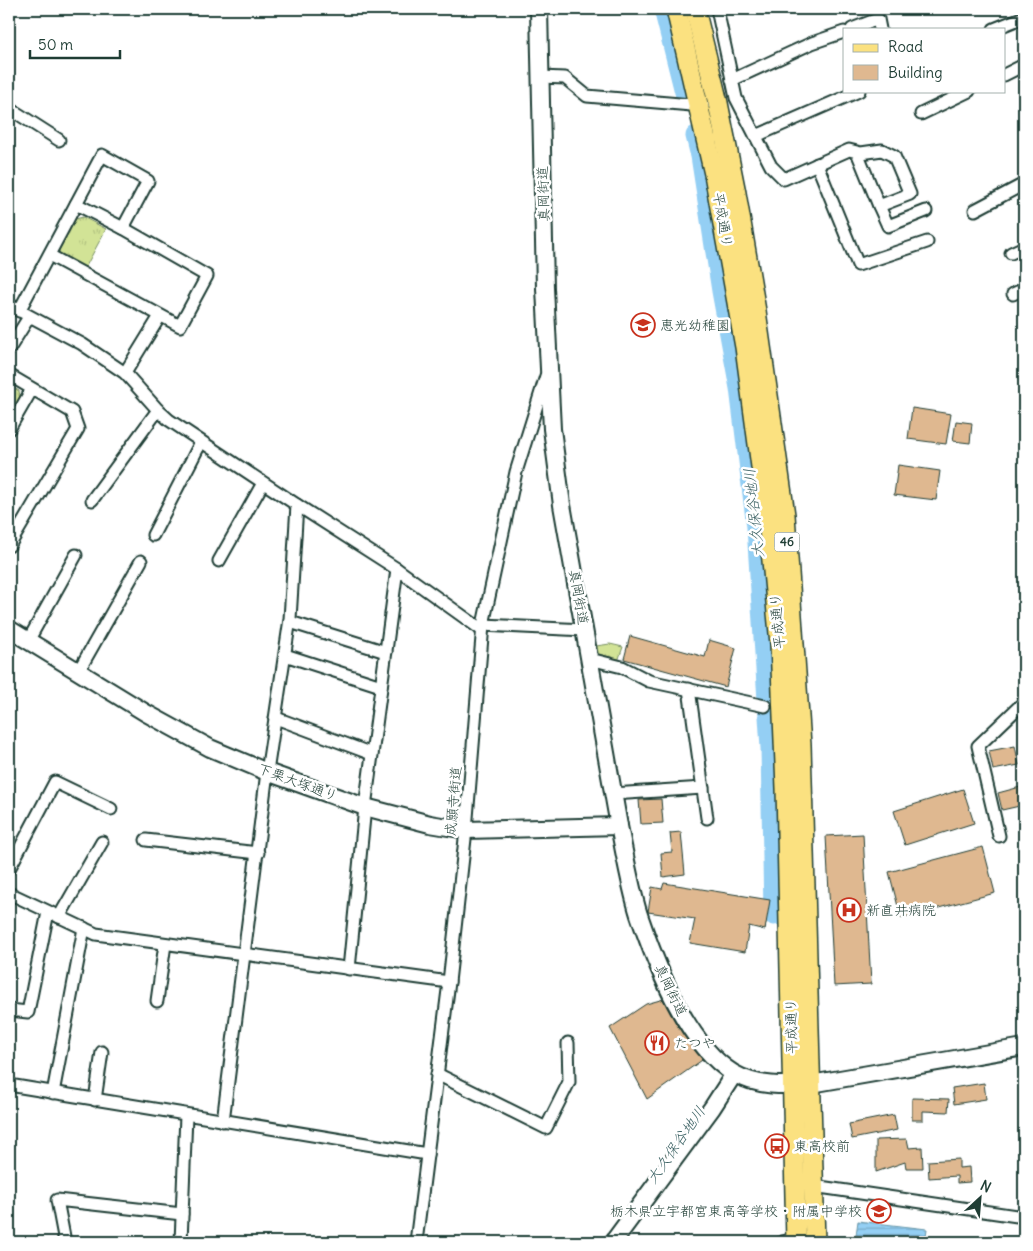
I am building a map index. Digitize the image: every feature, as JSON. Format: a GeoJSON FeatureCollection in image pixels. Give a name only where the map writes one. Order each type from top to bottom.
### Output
{"type":"FeatureCollection","features":[{"type":"Feature","properties":{"kind":"main road","name":"平成通り"},"geometry":{"type":"LineString","coordinates":[[676,9],[714,174],[745,348],[768,519],[780,644],[786,788],[792,1085],[791,1241]]}},
{"type":"Feature","properties":{"kind":"main road","name":"平成通り"},"geometry":{"type":"LineString","coordinates":[[695,9],[727,101],[736,193],[756,311],[785,515],[801,745],[803,886],[815,1242]]}},
{"type":"Feature","properties":{"kind":"street","name":"真岡街道"},"geometry":{"type":"LineString","coordinates":[[539,9],[548,368],[552,429],[562,505],[619,826],[639,914],[674,999],[690,1028],[704,1048],[718,1062],[734,1074],[762,1084],[811,1084],[1024,1047]]}},
{"type":"Feature","properties":{"kind":"street"},"geometry":{"type":"LineString","coordinates":[[717,9],[732,80],[727,101]]}},
{"type":"Feature","properties":{"kind":"street"},"geometry":{"type":"LineString","coordinates":[[996,28],[1024,17]]}},
{"type":"Feature","properties":{"kind":"street"},"geometry":{"type":"LineString","coordinates":[[855,28],[878,19],[880,28]]}},
{"type":"Feature","properties":{"kind":"street"},"geometry":{"type":"LineString","coordinates":[[732,80],[812,43],[843,32]]}},
{"type":"Feature","properties":{"kind":"street"},"geometry":{"type":"LineString","coordinates":[[1006,74],[1024,65]]}},
{"type":"Feature","properties":{"kind":"street"},"geometry":{"type":"LineString","coordinates":[[540,77],[565,78],[587,96],[700,107],[727,101]]}},
{"type":"Feature","properties":{"kind":"street"},"geometry":{"type":"LineString","coordinates":[[756,136],[857,92]]}},
{"type":"Feature","properties":{"kind":"street"},"geometry":{"type":"LineString","coordinates":[[921,114],[967,92]]}},
{"type":"Feature","properties":{"kind":"street"},"geometry":{"type":"LineString","coordinates":[[727,101],[756,136],[771,166],[784,179],[849,150],[858,152],[882,150],[894,156],[910,194],[879,206]]}},
{"type":"Feature","properties":{"kind":"street"},"geometry":{"type":"LineString","coordinates":[[9,108],[59,140]]}},
{"type":"Feature","properties":{"kind":"street"},"geometry":{"type":"LineString","coordinates":[[858,152],[888,226],[926,211]]}},
{"type":"Feature","properties":{"kind":"street"},"geometry":{"type":"LineString","coordinates":[[9,349],[19,311],[102,155],[148,181],[123,228]]}},
{"type":"Feature","properties":{"kind":"street"},"geometry":{"type":"LineString","coordinates":[[817,164],[858,265],[928,242]]}},
{"type":"Feature","properties":{"kind":"street"},"geometry":{"type":"LineString","coordinates":[[975,210],[1024,184]]}},
{"type":"Feature","properties":{"kind":"street"},"geometry":{"type":"LineString","coordinates":[[49,255],[180,326],[207,276],[123,228],[76,204]]}},
{"type":"Feature","properties":{"kind":"street"},"geometry":{"type":"LineString","coordinates":[[1011,253],[1024,247]]}},
{"type":"Feature","properties":{"kind":"street"},"geometry":{"type":"LineString","coordinates":[[19,311],[82,344],[125,373],[158,410],[201,442],[483,627],[585,630]]}},
{"type":"Feature","properties":{"kind":"street"},"geometry":{"type":"LineString","coordinates":[[125,373],[160,316]]}},
{"type":"Feature","properties":{"kind":"street","name":"成願寺街道"},"geometry":{"type":"LineString","coordinates":[[416,1242],[466,830],[483,627],[516,472],[548,368]]}},
{"type":"Feature","properties":{"kind":"street"},"geometry":{"type":"LineString","coordinates":[[9,375],[72,412],[78,429],[9,546]]}},
{"type":"Feature","properties":{"kind":"street"},"geometry":{"type":"LineString","coordinates":[[9,429],[32,389]]}},
{"type":"Feature","properties":{"kind":"street"},"geometry":{"type":"LineString","coordinates":[[92,500],[158,410]]}},
{"type":"Feature","properties":{"kind":"street"},"geometry":{"type":"LineString","coordinates":[[153,535],[201,442]]}},
{"type":"Feature","properties":{"kind":"street"},"geometry":{"type":"LineString","coordinates":[[219,561],[263,483]]}},
{"type":"Feature","properties":{"kind":"street"},"geometry":{"type":"LineString","coordinates":[[223,1121],[268,772],[290,622],[297,505]]}},
{"type":"Feature","properties":{"kind":"street"},"geometry":{"type":"LineString","coordinates":[[28,641],[76,555]]}},
{"type":"Feature","properties":{"kind":"street"},"geometry":{"type":"LineString","coordinates":[[78,672],[141,561]]}},
{"type":"Feature","properties":{"kind":"street"},"geometry":{"type":"LineString","coordinates":[[348,969],[365,807],[397,569]]}},
{"type":"Feature","properties":{"kind":"street"},"geometry":{"type":"LineString","coordinates":[[290,622],[386,652]]}},
{"type":"Feature","properties":{"kind":"street","name":"下栗大塚通り"},"geometry":{"type":"LineString","coordinates":[[9,629],[146,713],[210,748],[268,772],[365,807],[430,824],[466,830],[619,826]]}},
{"type":"Feature","properties":{"kind":"street"},"geometry":{"type":"LineString","coordinates":[[285,655],[381,686]]}},
{"type":"Feature","properties":{"kind":"street"},"geometry":{"type":"LineString","coordinates":[[590,659],[622,667],[649,681],[765,706]]}},
{"type":"Feature","properties":{"kind":"street"},"geometry":{"type":"LineString","coordinates":[[689,689],[707,818]]}},
{"type":"Feature","properties":{"kind":"street"},"geometry":{"type":"LineString","coordinates":[[999,836],[978,746],[1024,702]]}},
{"type":"Feature","properties":{"kind":"street"},"geometry":{"type":"LineString","coordinates":[[276,718],[372,754]]}},
{"type":"Feature","properties":{"kind":"street"},"geometry":{"type":"LineString","coordinates":[[9,869],[55,782],[111,809]]}},
{"type":"Feature","properties":{"kind":"street"},"geometry":{"type":"LineString","coordinates":[[613,794],[703,788]]}},
{"type":"Feature","properties":{"kind":"street"},"geometry":{"type":"LineString","coordinates":[[146,840],[258,853]]}},
{"type":"Feature","properties":{"kind":"street"},"geometry":{"type":"LineString","coordinates":[[60,917],[102,842]]}},
{"type":"Feature","properties":{"kind":"street"},"geometry":{"type":"LineString","coordinates":[[9,893],[96,934],[449,982]]}},
{"type":"Feature","properties":{"kind":"street"},"geometry":{"type":"LineString","coordinates":[[9,1010],[28,1012],[48,912]]}},
{"type":"Feature","properties":{"kind":"street"},"geometry":{"type":"LineString","coordinates":[[53,1093],[84,928]]}},
{"type":"Feature","properties":{"kind":"street"},"geometry":{"type":"LineString","coordinates":[[157,1002],[165,944]]}},
{"type":"Feature","properties":{"kind":"street"},"geometry":{"type":"LineString","coordinates":[[437,1074],[546,1128],[569,1082],[568,1043]]}},
{"type":"Feature","properties":{"kind":"street"},"geometry":{"type":"LineString","coordinates":[[95,1100],[102,1052]]}},
{"type":"Feature","properties":{"kind":"street"},"geometry":{"type":"LineString","coordinates":[[613,1242],[712,1108],[734,1074]]}},
{"type":"Feature","properties":{"kind":"street"},"geometry":{"type":"LineString","coordinates":[[9,1085],[427,1154]]}},
{"type":"Feature","properties":{"kind":"street"},"geometry":{"type":"LineString","coordinates":[[181,1242],[186,1115]]}},
{"type":"Feature","properties":{"kind":"street"},"geometry":{"type":"LineString","coordinates":[[813,1186],[1024,1217]]}},
{"type":"Feature","properties":{"kind":"street"},"geometry":{"type":"LineString","coordinates":[[65,1242],[58,1200],[182,1214]]}},
{"type":"Feature","properties":{"kind":"green space"},"geometry":{"type":"Polygon","coordinates":[[[83,217],[106,229],[84,270],[60,258],[59,250],[75,219],[83,217]]]}},
{"type":"Feature","properties":{"kind":"green space"},"geometry":{"type":"Polygon","coordinates":[[[9,385],[19,391],[21,400],[9,420],[9,385]]]}},
{"type":"Feature","properties":{"kind":"green space"},"geometry":{"type":"Polygon","coordinates":[[[610,644],[623,647],[617,664],[598,658],[596,646],[610,644]]]}},
{"type":"Feature","properties":{"kind":"water"},"geometry":{"type":"Polygon","coordinates":[[[858,1221],[927,1229],[925,1242],[855,1242],[858,1221]]]}},
{"type":"Feature","properties":{"kind":"building"},"geometry":{"type":"Polygon","coordinates":[[[912,408],[951,414],[946,444],[908,439],[912,408]]]}},
{"type":"Feature","properties":{"kind":"building"},"geometry":{"type":"Polygon","coordinates":[[[956,421],[972,423],[970,443],[953,441],[956,421]]]}},
{"type":"Feature","properties":{"kind":"building"},"geometry":{"type":"Polygon","coordinates":[[[898,465],[940,471],[936,500],[894,495],[898,465]]]}},
{"type":"Feature","properties":{"kind":"building"},"geometry":{"type":"Polygon","coordinates":[[[630,636],[705,657],[709,640],[736,648],[726,687],[624,659],[630,636]]]}},
{"type":"Feature","properties":{"kind":"building"},"geometry":{"type":"Polygon","coordinates":[[[1015,746],[1019,765],[993,770],[989,751],[1015,746]]]}},
{"type":"Feature","properties":{"kind":"building"},"geometry":{"type":"Polygon","coordinates":[[[1024,786],[1024,805],[1002,810],[998,793],[1024,786]]]}},
{"type":"Feature","properties":{"kind":"building"},"geometry":{"type":"Polygon","coordinates":[[[963,789],[974,823],[905,845],[894,811],[963,789]]]}},
{"type":"Feature","properties":{"kind":"building"},"geometry":{"type":"Polygon","coordinates":[[[661,799],[663,823],[641,824],[639,800],[661,799]]]}},
{"type":"Feature","properties":{"kind":"building"},"geometry":{"type":"Polygon","coordinates":[[[681,832],[685,874],[663,877],[661,853],[672,852],[670,833],[681,832]]]}},
{"type":"Feature","properties":{"kind":"building","name":"新直井病院"},"geometry":{"type":"Polygon","coordinates":[[[863,834],[871,984],[834,986],[826,836],[863,834]]]}},
{"type":"Feature","properties":{"kind":"building"},"geometry":{"type":"Polygon","coordinates":[[[983,847],[995,893],[901,918],[889,872],[983,847]]]}},
{"type":"Feature","properties":{"kind":"building"},"geometry":{"type":"Polygon","coordinates":[[[664,883],[770,900],[765,930],[749,926],[745,952],[690,943],[695,919],[648,912],[652,887],[662,889],[664,883]]]}},
{"type":"Feature","properties":{"kind":"building","name":"たつや"},"geometry":{"type":"Polygon","coordinates":[[[671,997],[705,1058],[647,1099],[610,1028],[646,1004],[671,997]]]}},
{"type":"Feature","properties":{"kind":"building"},"geometry":{"type":"Polygon","coordinates":[[[984,1083],[986,1099],[954,1104],[952,1088],[984,1083]]]}},
{"type":"Feature","properties":{"kind":"building"},"geometry":{"type":"Polygon","coordinates":[[[912,1098],[949,1099],[948,1112],[923,1111],[923,1120],[912,1120],[912,1098]]]}},
{"type":"Feature","properties":{"kind":"building"},"geometry":{"type":"Polygon","coordinates":[[[894,1115],[897,1130],[852,1139],[849,1124],[894,1115]]]}},
{"type":"Feature","properties":{"kind":"building"},"geometry":{"type":"Polygon","coordinates":[[[907,1139],[909,1148],[922,1147],[923,1168],[906,1168],[905,1162],[876,1172],[876,1140],[907,1139]]]}},
{"type":"Feature","properties":{"kind":"building"},"geometry":{"type":"Polygon","coordinates":[[[959,1159],[959,1168],[969,1167],[970,1182],[957,1183],[957,1176],[929,1178],[928,1161],[959,1159]]]}},
{"type":"Feature","properties":{"kind":"waterway","name":"大久保谷地川"},"geometry":{"type":"LineString","coordinates":[[664,9],[686,96]]}},
{"type":"Feature","properties":{"kind":"waterway","name":"大久保谷地川"},"geometry":{"type":"LineString","coordinates":[[696,136],[740,388],[757,527],[771,748],[774,915]]}},
{"type":"Feature","properties":{"kind":"place","name":"恵光幼稚園"},"geometry":{"type":"Point","coordinates":[643,325]}},
{"type":"Feature","properties":{"kind":"place","name":"新直井病院"},"geometry":{"type":"Point","coordinates":[849,910]}},
{"type":"Feature","properties":{"kind":"place","name":"たつや"},"geometry":{"type":"Point","coordinates":[657,1043]}},
{"type":"Feature","properties":{"kind":"place","name":"東高校前"},"geometry":{"type":"Point","coordinates":[777,1146]}},
{"type":"Feature","properties":{"kind":"place","name":"栃木県立宇都宮東高等学校・附属中学校"},"geometry":{"type":"Point","coordinates":[879,1211]}}]}
